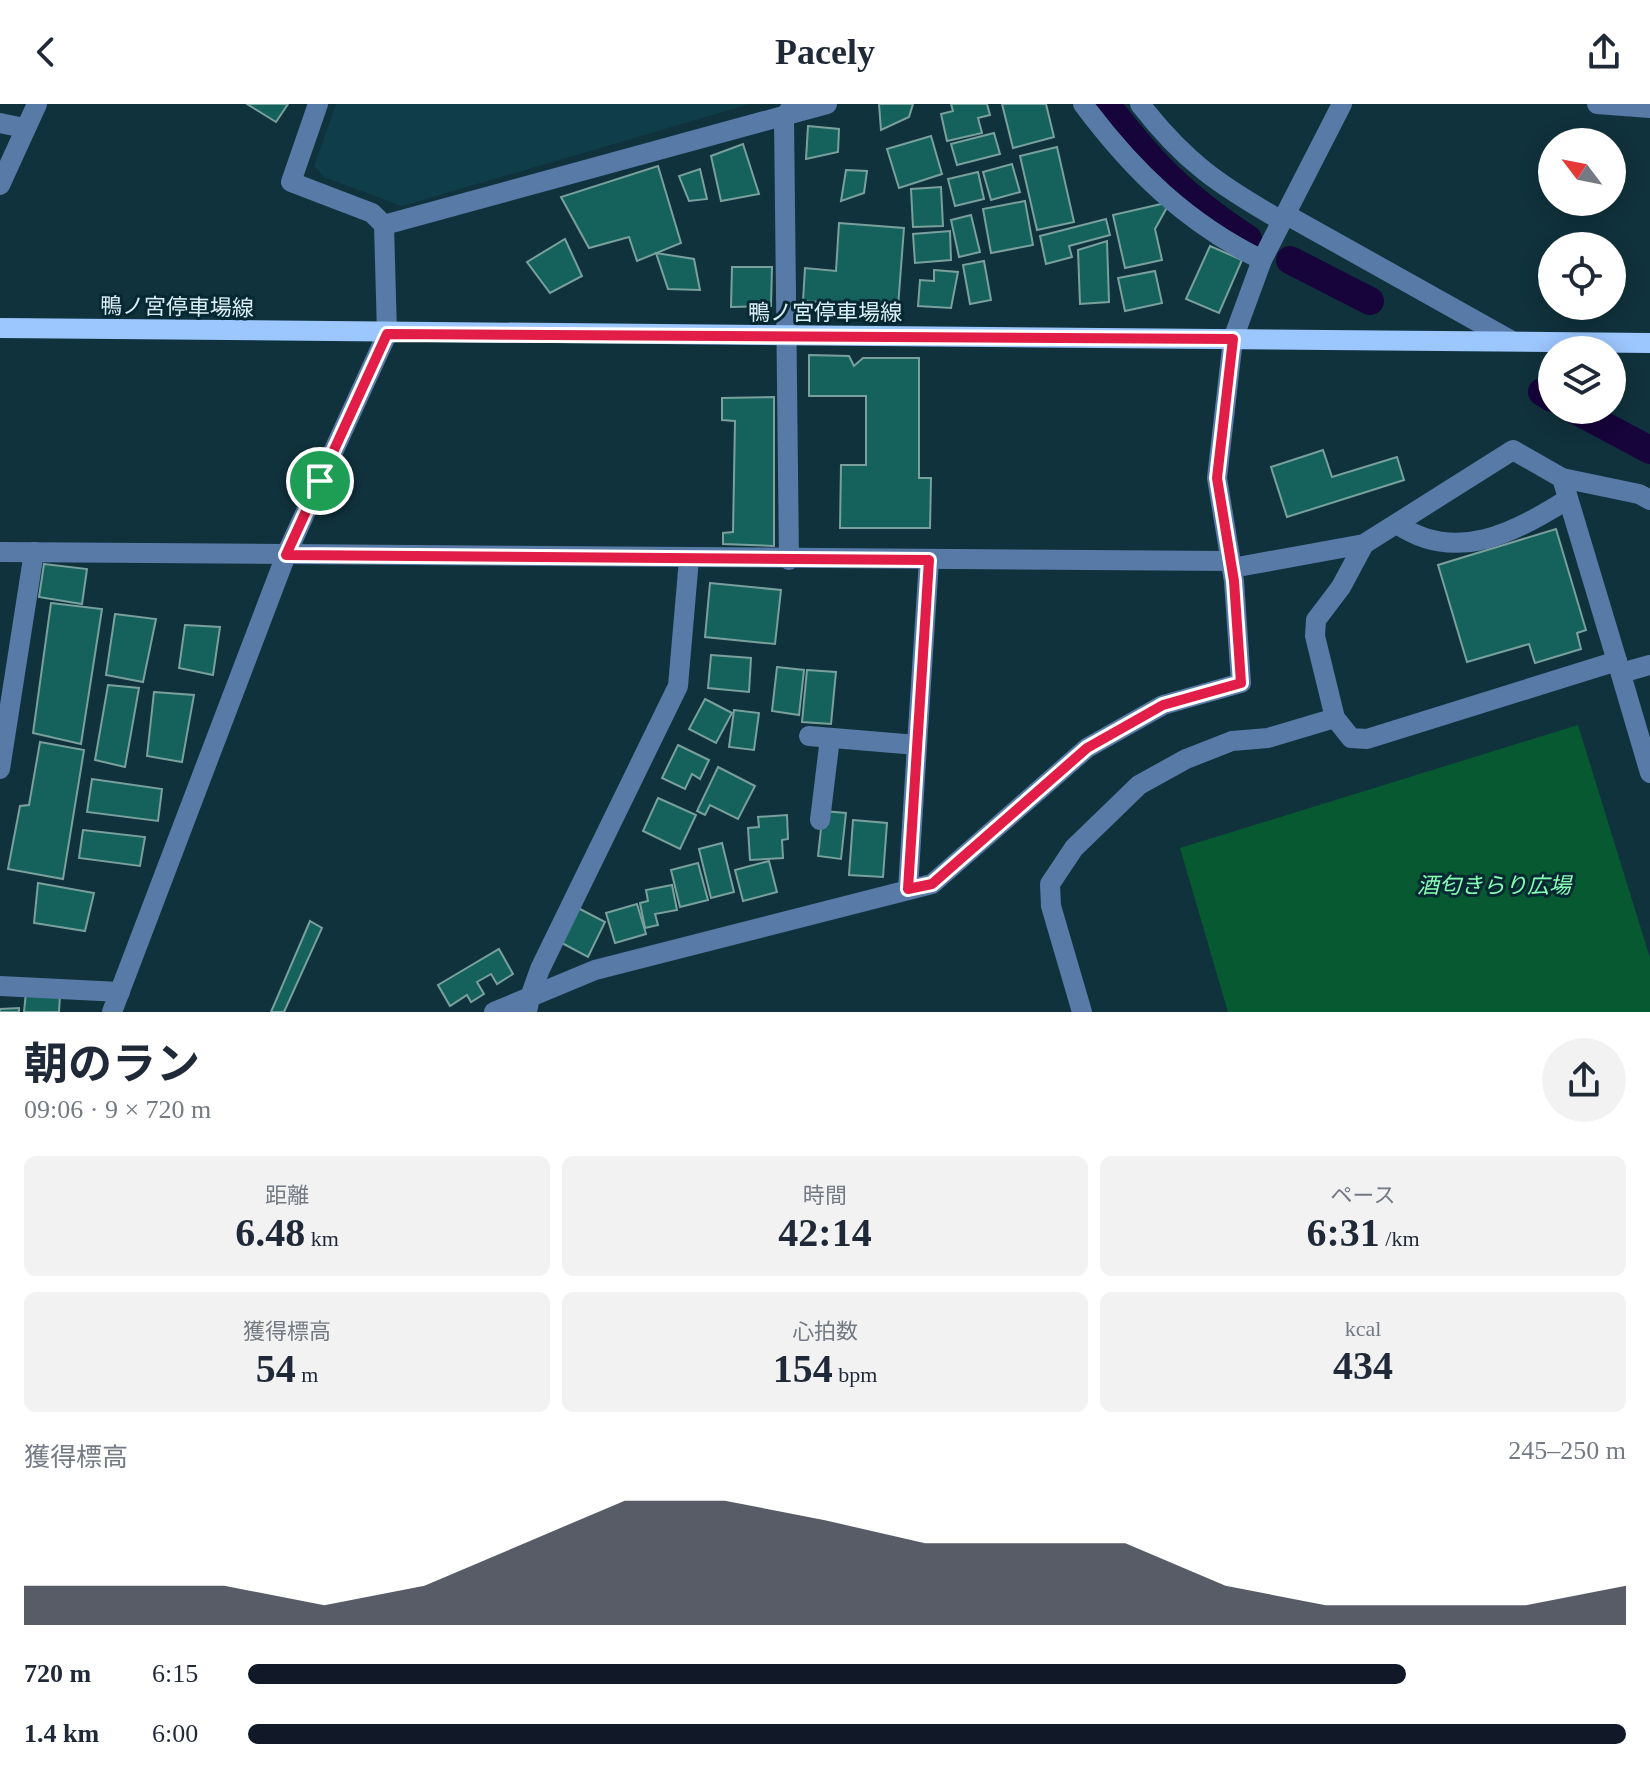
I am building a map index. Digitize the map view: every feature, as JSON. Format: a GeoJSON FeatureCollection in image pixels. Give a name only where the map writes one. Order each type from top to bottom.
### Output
{"type":"FeatureCollection","features":[{"type":"Feature","properties":{"kind":"main road","name":"鴨ノ宮停車場線"},"geometry":{"type":"LineString","coordinates":[[0,328],[387,334],[1650,343]]}},
{"type":"Feature","properties":{"kind":"street"},"geometry":{"type":"LineString","coordinates":[[0,185],[37,104]]}},
{"type":"Feature","properties":{"kind":"street"},"geometry":{"type":"LineString","coordinates":[[112,1012],[286,555],[387,334],[384,225],[372,213],[291,182],[318,104]]}},
{"type":"Feature","properties":{"kind":"street"},"geometry":{"type":"LineString","coordinates":[[384,225],[788,111],[827,104]]}},
{"type":"Feature","properties":{"kind":"street"},"geometry":{"type":"LineString","coordinates":[[1083,104],[1119,152],[1156,190],[1188,216],[1262,260]]}},
{"type":"Feature","properties":{"kind":"street"},"geometry":{"type":"LineString","coordinates":[[1140,104],[1172,146],[1200,171],[1512,341]]}},
{"type":"Feature","properties":{"kind":"street"},"geometry":{"type":"LineString","coordinates":[[494,1012],[529,1004],[595,970],[932,884],[1087,748],[1163,705],[1241,683],[1231,565],[1217,478],[1233,339],[1262,260],[1342,104]]}},
{"type":"Feature","properties":{"kind":"street"},"geometry":{"type":"LineString","coordinates":[[1597,104],[1650,108]]}},
{"type":"Feature","properties":{"kind":"street"},"geometry":{"type":"LineString","coordinates":[[788,111],[789,560]]}},
{"type":"Feature","properties":{"kind":"street"},"geometry":{"type":"LineString","coordinates":[[0,123],[24,128]]}},
{"type":"Feature","properties":{"kind":"street"},"geometry":{"type":"LineString","coordinates":[[0,552],[1231,565],[1364,544],[1513,450],[1562,478],[1639,494],[1650,500]]}},
{"type":"Feature","properties":{"kind":"street"},"geometry":{"type":"LineString","coordinates":[[1562,478],[1650,773]]}},
{"type":"Feature","properties":{"kind":"street"},"geometry":{"type":"LineString","coordinates":[[1397,524],[1416,537],[1435,542],[1469,544],[1531,523],[1568,499]]}},
{"type":"Feature","properties":{"kind":"street"},"geometry":{"type":"LineString","coordinates":[[1364,544],[1341,587],[1316,620],[1315,636],[1335,718],[1351,738],[1367,739],[1619,667],[1650,665]]}},
{"type":"Feature","properties":{"kind":"street"},"geometry":{"type":"LineString","coordinates":[[0,769],[34,552]]}},
{"type":"Feature","properties":{"kind":"street"},"geometry":{"type":"LineString","coordinates":[[529,1004],[540,969],[678,686],[689,559]]}},
{"type":"Feature","properties":{"kind":"street"},"geometry":{"type":"LineString","coordinates":[[908,889],[929,560]]}},
{"type":"Feature","properties":{"kind":"street"},"geometry":{"type":"LineString","coordinates":[[1082,1012],[1051,906],[1050,884],[1074,848],[1139,785],[1186,759],[1232,741],[1268,738],[1335,718]]}},
{"type":"Feature","properties":{"kind":"street"},"geometry":{"type":"LineString","coordinates":[[820,820],[820,737],[917,745]]}},
{"type":"Feature","properties":{"kind":"street"},"geometry":{"type":"LineString","coordinates":[[0,986],[120,992]]}},
{"type":"Feature","properties":{"kind":"shaded area"},"geometry":{"type":"Polygon","coordinates":[[[336,104],[750,104],[402,206],[324,177],[314,166],[336,104]]]}},
{"type":"Feature","properties":{"kind":"green space","name":"酒匂きらり広場"},"geometry":{"type":"Polygon","coordinates":[[[1578,725],[1650,958],[1650,1012],[1228,1012],[1180,848],[1578,725]]]}},
{"type":"Feature","properties":{"kind":"building"},"geometry":{"type":"Polygon","coordinates":[[[247,104],[288,104],[276,122],[247,104]]]}},
{"type":"Feature","properties":{"kind":"building"},"geometry":{"type":"Polygon","coordinates":[[[879,104],[913,104],[909,117],[881,130],[879,104]]]}},
{"type":"Feature","properties":{"kind":"building"},"geometry":{"type":"Polygon","coordinates":[[[951,104],[987,104],[990,115],[978,118],[982,133],[947,141],[941,114],[953,111],[951,104]]]}},
{"type":"Feature","properties":{"kind":"building"},"geometry":{"type":"Polygon","coordinates":[[[1002,104],[1046,104],[1054,137],[1013,148],[1002,104]]]}},
{"type":"Feature","properties":{"kind":"building"},"geometry":{"type":"Polygon","coordinates":[[[808,126],[839,129],[838,152],[806,159],[808,126]]]}},
{"type":"Feature","properties":{"kind":"building"},"geometry":{"type":"Polygon","coordinates":[[[994,133],[1000,154],[957,165],[951,144],[994,133]]]}},
{"type":"Feature","properties":{"kind":"building"},"geometry":{"type":"Polygon","coordinates":[[[931,136],[942,174],[899,188],[887,149],[931,136]]]}},
{"type":"Feature","properties":{"kind":"building"},"geometry":{"type":"Polygon","coordinates":[[[743,144],[759,194],[721,201],[711,156],[743,144]]]}},
{"type":"Feature","properties":{"kind":"building"},"geometry":{"type":"Polygon","coordinates":[[[1057,147],[1074,222],[1037,230],[1020,156],[1057,147]]]}},
{"type":"Feature","properties":{"kind":"building"},"geometry":{"type":"Polygon","coordinates":[[[1012,164],[1020,192],[991,200],[983,172],[1012,164]]]}},
{"type":"Feature","properties":{"kind":"building"},"geometry":{"type":"Polygon","coordinates":[[[658,166],[681,243],[637,261],[629,237],[589,248],[561,197],[658,166]]]}},
{"type":"Feature","properties":{"kind":"building"},"geometry":{"type":"Polygon","coordinates":[[[700,169],[707,199],[689,201],[679,176],[700,169]]]}},
{"type":"Feature","properties":{"kind":"building"},"geometry":{"type":"Polygon","coordinates":[[[846,170],[867,171],[864,193],[841,201],[846,170]]]}},
{"type":"Feature","properties":{"kind":"building"},"geometry":{"type":"Polygon","coordinates":[[[978,172],[984,199],[955,206],[948,179],[978,172]]]}},
{"type":"Feature","properties":{"kind":"building"},"geometry":{"type":"Polygon","coordinates":[[[941,187],[943,226],[913,227],[911,189],[941,187]]]}},
{"type":"Feature","properties":{"kind":"building"},"geometry":{"type":"Polygon","coordinates":[[[1025,201],[1033,245],[991,253],[983,209],[1025,201]]]}},
{"type":"Feature","properties":{"kind":"building"},"geometry":{"type":"Polygon","coordinates":[[[1170,202],[1155,229],[1162,260],[1125,268],[1113,215],[1170,202]]]}},
{"type":"Feature","properties":{"kind":"building"},"geometry":{"type":"Polygon","coordinates":[[[971,215],[980,252],[959,257],[951,220],[971,215]]]}},
{"type":"Feature","properties":{"kind":"building"},"geometry":{"type":"Polygon","coordinates":[[[1106,219],[1110,235],[1069,246],[1072,257],[1046,264],[1040,236],[1106,219]]]}},
{"type":"Feature","properties":{"kind":"building"},"geometry":{"type":"Polygon","coordinates":[[[839,223],[904,228],[898,307],[803,301],[805,268],[836,271],[839,223]]]}},
{"type":"Feature","properties":{"kind":"building"},"geometry":{"type":"Polygon","coordinates":[[[950,231],[951,260],[915,263],[913,234],[950,231]]]}},
{"type":"Feature","properties":{"kind":"building"},"geometry":{"type":"Polygon","coordinates":[[[565,239],[582,276],[550,293],[527,262],[565,239]]]}},
{"type":"Feature","properties":{"kind":"building"},"geometry":{"type":"Polygon","coordinates":[[[1107,241],[1109,302],[1080,304],[1078,250],[1107,241]]]}},
{"type":"Feature","properties":{"kind":"building"},"geometry":{"type":"Polygon","coordinates":[[[1210,246],[1242,260],[1219,313],[1186,299],[1210,246]]]}},
{"type":"Feature","properties":{"kind":"building"},"geometry":{"type":"Polygon","coordinates":[[[656,253],[694,259],[700,290],[668,289],[656,253]]]}},
{"type":"Feature","properties":{"kind":"building"},"geometry":{"type":"Polygon","coordinates":[[[984,261],[991,300],[970,304],[963,265],[984,261]]]}},
{"type":"Feature","properties":{"kind":"building"},"geometry":{"type":"Polygon","coordinates":[[[732,267],[772,267],[771,306],[731,307],[732,267]]]}},
{"type":"Feature","properties":{"kind":"building"},"geometry":{"type":"Polygon","coordinates":[[[934,270],[958,272],[951,308],[918,306],[920,280],[934,281],[934,270]]]}},
{"type":"Feature","properties":{"kind":"building"},"geometry":{"type":"Polygon","coordinates":[[[1155,271],[1162,303],[1125,311],[1118,278],[1155,271]]]}},
{"type":"Feature","properties":{"kind":"building"},"geometry":{"type":"Polygon","coordinates":[[[809,355],[849,356],[854,366],[863,358],[919,358],[919,478],[931,478],[930,528],[840,528],[841,465],[866,465],[866,396],[809,396],[809,355]]]}},
{"type":"Feature","properties":{"kind":"building"},"geometry":{"type":"Polygon","coordinates":[[[774,397],[774,546],[723,544],[723,533],[733,532],[735,421],[722,420],[722,398],[774,397]]]}},
{"type":"Feature","properties":{"kind":"building"},"geometry":{"type":"Polygon","coordinates":[[[1323,450],[1332,477],[1397,457],[1404,480],[1287,517],[1271,467],[1323,450]]]}},
{"type":"Feature","properties":{"kind":"building"},"geometry":{"type":"Polygon","coordinates":[[[1556,529],[1586,630],[1577,633],[1581,649],[1535,663],[1529,644],[1467,662],[1438,565],[1556,529]]]}},
{"type":"Feature","properties":{"kind":"building"},"geometry":{"type":"Polygon","coordinates":[[[44,564],[87,569],[82,604],[39,597],[44,564]]]}},
{"type":"Feature","properties":{"kind":"building"},"geometry":{"type":"Polygon","coordinates":[[[710,583],[781,590],[775,644],[705,637],[710,583]]]}},
{"type":"Feature","properties":{"kind":"building"},"geometry":{"type":"Polygon","coordinates":[[[51,603],[102,609],[81,744],[33,733],[51,603]]]}},
{"type":"Feature","properties":{"kind":"building"},"geometry":{"type":"Polygon","coordinates":[[[115,614],[156,619],[143,682],[106,675],[115,614]]]}},
{"type":"Feature","properties":{"kind":"building"},"geometry":{"type":"Polygon","coordinates":[[[185,625],[220,627],[213,675],[179,668],[185,625]]]}},
{"type":"Feature","properties":{"kind":"building"},"geometry":{"type":"Polygon","coordinates":[[[711,655],[751,658],[749,692],[708,688],[711,655]]]}},
{"type":"Feature","properties":{"kind":"building"},"geometry":{"type":"Polygon","coordinates":[[[777,667],[804,670],[799,715],[772,711],[777,667]]]}},
{"type":"Feature","properties":{"kind":"building"},"geometry":{"type":"Polygon","coordinates":[[[807,670],[836,672],[831,724],[802,722],[807,670]]]}},
{"type":"Feature","properties":{"kind":"building"},"geometry":{"type":"Polygon","coordinates":[[[108,685],[139,688],[125,767],[95,760],[108,685]]]}},
{"type":"Feature","properties":{"kind":"building"},"geometry":{"type":"Polygon","coordinates":[[[154,692],[194,695],[182,762],[147,756],[154,692]]]}},
{"type":"Feature","properties":{"kind":"building"},"geometry":{"type":"Polygon","coordinates":[[[705,699],[732,713],[716,743],[689,729],[705,699]]]}},
{"type":"Feature","properties":{"kind":"building"},"geometry":{"type":"Polygon","coordinates":[[[734,710],[759,713],[754,750],[729,747],[734,710]]]}},
{"type":"Feature","properties":{"kind":"building"},"geometry":{"type":"Polygon","coordinates":[[[40,742],[84,750],[63,879],[8,869],[20,806],[29,805],[40,742]]]}},
{"type":"Feature","properties":{"kind":"building"},"geometry":{"type":"Polygon","coordinates":[[[678,745],[709,760],[700,779],[692,774],[685,789],[662,778],[678,745]]]}},
{"type":"Feature","properties":{"kind":"building"},"geometry":{"type":"Polygon","coordinates":[[[718,767],[755,786],[738,819],[710,805],[705,815],[697,811],[718,767]]]}},
{"type":"Feature","properties":{"kind":"building"},"geometry":{"type":"Polygon","coordinates":[[[92,779],[162,789],[158,821],[87,812],[92,779]]]}},
{"type":"Feature","properties":{"kind":"building"},"geometry":{"type":"Polygon","coordinates":[[[658,798],[696,815],[680,849],[643,831],[658,798]]]}},
{"type":"Feature","properties":{"kind":"building"},"geometry":{"type":"Polygon","coordinates":[[[823,811],[846,813],[841,859],[818,856],[823,811]]]}},
{"type":"Feature","properties":{"kind":"building"},"geometry":{"type":"Polygon","coordinates":[[[787,815],[788,839],[782,840],[783,858],[750,860],[748,828],[759,827],[758,817],[787,815]]]}},
{"type":"Feature","properties":{"kind":"building"},"geometry":{"type":"Polygon","coordinates":[[[853,820],[887,823],[883,877],[849,875],[853,820]]]}},
{"type":"Feature","properties":{"kind":"building"},"geometry":{"type":"Polygon","coordinates":[[[83,830],[145,837],[140,866],[79,858],[83,830]]]}},
{"type":"Feature","properties":{"kind":"building"},"geometry":{"type":"Polygon","coordinates":[[[722,843],[734,892],[711,898],[699,849],[722,843]]]}},
{"type":"Feature","properties":{"kind":"building"},"geometry":{"type":"Polygon","coordinates":[[[769,861],[777,892],[743,901],[735,870],[769,861]]]}},
{"type":"Feature","properties":{"kind":"building"},"geometry":{"type":"Polygon","coordinates":[[[698,863],[708,900],[680,907],[671,870],[698,863]]]}},
{"type":"Feature","properties":{"kind":"building"},"geometry":{"type":"Polygon","coordinates":[[[38,883],[94,893],[85,931],[34,923],[38,883]]]}},
{"type":"Feature","properties":{"kind":"building"},"geometry":{"type":"Polygon","coordinates":[[[672,885],[677,910],[655,914],[658,925],[645,928],[640,903],[648,901],[646,890],[672,885]]]}},
{"type":"Feature","properties":{"kind":"building"},"geometry":{"type":"Polygon","coordinates":[[[637,904],[646,934],[615,943],[606,913],[637,904]]]}},
{"type":"Feature","properties":{"kind":"building"},"geometry":{"type":"Polygon","coordinates":[[[578,908],[605,922],[588,957],[560,942],[578,908]]]}},
{"type":"Feature","properties":{"kind":"building"},"geometry":{"type":"Polygon","coordinates":[[[310,921],[322,928],[284,1012],[271,1012],[310,921]]]}},
{"type":"Feature","properties":{"kind":"building"},"geometry":{"type":"Polygon","coordinates":[[[499,949],[513,974],[497,984],[491,974],[477,982],[484,994],[471,1002],[467,995],[450,1006],[438,985],[499,949]]]}},
{"type":"Feature","properties":{"kind":"building"},"geometry":{"type":"Polygon","coordinates":[[[26,992],[60,995],[59,1012],[24,1012],[26,992]]]}},
{"type":"Feature","properties":{"kind":"building"},"geometry":{"type":"Polygon","coordinates":[[[19,1008],[19,1012],[0,1012],[0,1009],[19,1008]]]}},
{"type":"Feature","properties":{"kind":"waterway"},"geometry":{"type":"LineString","coordinates":[[1106,104],[1170,178],[1248,239]]}},
{"type":"Feature","properties":{"kind":"waterway"},"geometry":{"type":"LineString","coordinates":[[1290,260],[1370,301]]}},
{"type":"Feature","properties":{"kind":"waterway"},"geometry":{"type":"LineString","coordinates":[[1601,424],[1650,450]]}},
{"type":"Feature","properties":{"kind":"route"},"geometry":{"type":"LineString","coordinates":[[387,334],[1233,339],[1217,478],[1234,581],[1241,683],[1163,705],[1087,748],[932,884],[908,889],[929,560],[286,555],[320,481],[387,334]]}}]}
